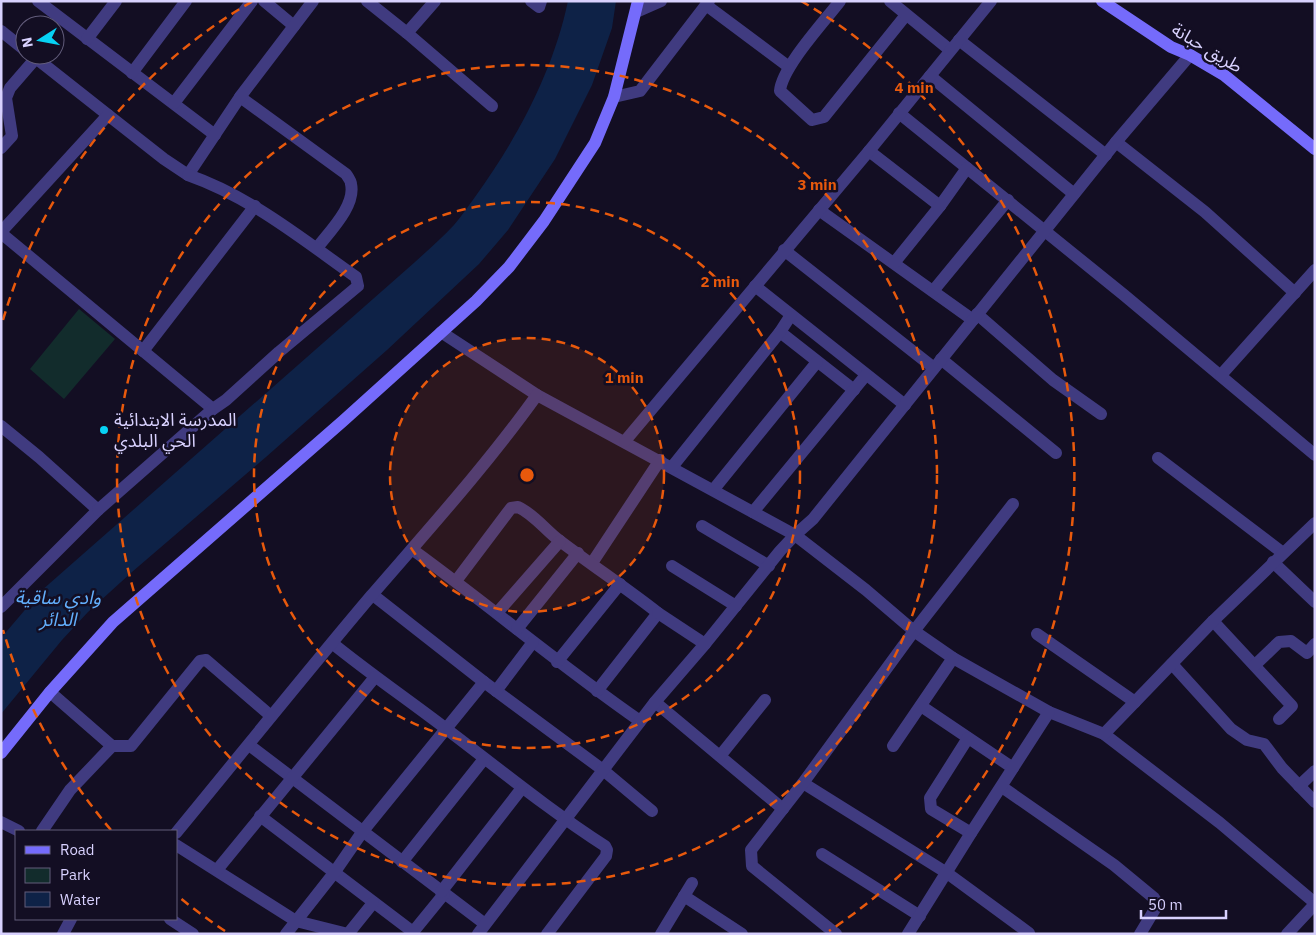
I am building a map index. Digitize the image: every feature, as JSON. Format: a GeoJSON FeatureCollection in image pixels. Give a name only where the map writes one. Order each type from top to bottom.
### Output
{"type":"FeatureCollection","features":[{"type":"Feature","properties":{"kind":"street"},"geometry":{"type":"LineString","coordinates":[[87,39],[116,1]]}},
{"type":"Feature","properties":{"kind":"street"},"geometry":{"type":"LineString","coordinates":[[132,73],[186,1]]}},
{"type":"Feature","properties":{"kind":"street"},"geometry":{"type":"LineString","coordinates":[[174,103],[252,1]]}},
{"type":"Feature","properties":{"kind":"street"},"geometry":{"type":"LineString","coordinates":[[264,1],[294,26]]}},
{"type":"Feature","properties":{"kind":"street"},"geometry":{"type":"LineString","coordinates":[[188,175],[240,97],[313,1]]}},
{"type":"Feature","properties":{"kind":"street"},"geometry":{"type":"LineString","coordinates":[[367,1],[492,106]]}},
{"type":"Feature","properties":{"kind":"street"},"geometry":{"type":"LineString","coordinates":[[407,33],[435,1]]}},
{"type":"Feature","properties":{"kind":"street"},"geometry":{"type":"LineString","coordinates":[[1,753],[50,692],[113,622],[276,481],[441,332],[509,267],[570,183],[595,143],[614,96],[637,6],[661,1]]}},
{"type":"Feature","properties":{"kind":"street"},"geometry":{"type":"LineString","coordinates":[[840,1],[789,67],[781,81],[780,91],[812,120],[824,117],[906,15]]}},
{"type":"Feature","properties":{"kind":"street"},"geometry":{"type":"LineString","coordinates":[[890,1],[950,50]]}},
{"type":"Feature","properties":{"kind":"street","name":"طريق حبانة"},"geometry":{"type":"LineString","coordinates":[[1102,1],[1171,47],[1190,55],[1224,75],[1315,149]]}},
{"type":"Feature","properties":{"kind":"street"},"geometry":{"type":"LineString","coordinates":[[43,3],[87,39],[215,135]]}},
{"type":"Feature","properties":{"kind":"street"},"geometry":{"type":"LineString","coordinates":[[614,96],[640,91],[707,3],[789,67]]}},
{"type":"Feature","properties":{"kind":"street"},"geometry":{"type":"LineString","coordinates":[[625,441],[869,151],[959,40],[984,4]]}},
{"type":"Feature","properties":{"kind":"street"},"geometry":{"type":"LineString","coordinates":[[1,31],[15,42]]}},
{"type":"Feature","properties":{"kind":"street"},"geometry":{"type":"LineString","coordinates":[[959,40],[1106,155]]}},
{"type":"Feature","properties":{"kind":"street"},"geometry":{"type":"LineString","coordinates":[[249,745],[363,830],[442,893],[481,929],[655,702],[795,535],[813,519],[1116,142],[1190,55]]}},
{"type":"Feature","properties":{"kind":"street"},"geometry":{"type":"LineString","coordinates":[[1,148],[12,136],[6,98],[10,88],[28,65]]}},
{"type":"Feature","properties":{"kind":"street"},"geometry":{"type":"LineString","coordinates":[[1,607],[98,510],[279,352],[358,286],[356,277],[280,221],[214,184],[188,175],[164,159],[44,65]]}},
{"type":"Feature","properties":{"kind":"street"},"geometry":{"type":"LineString","coordinates":[[930,76],[1074,194]]}},
{"type":"Feature","properties":{"kind":"street"},"geometry":{"type":"LineString","coordinates":[[240,97],[346,174],[351,184],[352,199],[346,210],[317,248]]}},
{"type":"Feature","properties":{"kind":"street"},"geometry":{"type":"LineString","coordinates":[[899,113],[1221,375],[1315,455]]}},
{"type":"Feature","properties":{"kind":"street"},"geometry":{"type":"LineString","coordinates":[[108,115],[1,232],[213,410]]}},
{"type":"Feature","properties":{"kind":"street"},"geometry":{"type":"LineString","coordinates":[[1116,142],[1205,212],[1295,293]]}},
{"type":"Feature","properties":{"kind":"street"},"geometry":{"type":"LineString","coordinates":[[869,151],[940,206]]}},
{"type":"Feature","properties":{"kind":"street"},"geometry":{"type":"LineString","coordinates":[[894,263],[940,206],[967,168]]}},
{"type":"Feature","properties":{"kind":"street"},"geometry":{"type":"LineString","coordinates":[[933,291],[1008,200]]}},
{"type":"Feature","properties":{"kind":"street"},"geometry":{"type":"LineString","coordinates":[[143,352],[255,206]]}},
{"type":"Feature","properties":{"kind":"street"},"geometry":{"type":"LineString","coordinates":[[819,210],[933,291],[975,317],[1053,380],[1101,414]]}},
{"type":"Feature","properties":{"kind":"street"},"geometry":{"type":"LineString","coordinates":[[784,250],[1056,453]]}},
{"type":"Feature","properties":{"kind":"street"},"geometry":{"type":"LineString","coordinates":[[1221,375],[1315,270]]}},
{"type":"Feature","properties":{"kind":"street"},"geometry":{"type":"LineString","coordinates":[[755,286],[905,405]]}},
{"type":"Feature","properties":{"kind":"street"},"geometry":{"type":"LineString","coordinates":[[592,563],[666,463],[780,332],[791,315]]}},
{"type":"Feature","properties":{"kind":"street"},"geometry":{"type":"LineString","coordinates":[[441,332],[537,395],[714,489],[795,535],[866,590],[914,631],[953,658],[1049,712],[1104,734],[1220,824],[1315,904],[1287,934]]}},
{"type":"Feature","properties":{"kind":"street"},"geometry":{"type":"LineString","coordinates":[[780,332],[854,390]]}},
{"type":"Feature","properties":{"kind":"street"},"geometry":{"type":"LineString","coordinates":[[714,489],[817,362]]}},
{"type":"Feature","properties":{"kind":"street"},"geometry":{"type":"LineString","coordinates":[[753,512],[866,375]]}},
{"type":"Feature","properties":{"kind":"street"},"geometry":{"type":"LineString","coordinates":[[178,830],[332,643],[465,489],[516,425],[537,395]]}},
{"type":"Feature","properties":{"kind":"street"},"geometry":{"type":"LineString","coordinates":[[1,426],[98,510]]}},
{"type":"Feature","properties":{"kind":"street"},"geometry":{"type":"LineString","coordinates":[[1158,458],[1283,553]]}},
{"type":"Feature","properties":{"kind":"street"},"geometry":{"type":"LineString","coordinates":[[836,934],[752,866],[751,850],[803,783],[914,631],[1013,504]]}},
{"type":"Feature","properties":{"kind":"street"},"geometry":{"type":"LineString","coordinates":[[456,582],[514,506],[522,509],[560,541],[658,613],[705,644]]}},
{"type":"Feature","properties":{"kind":"street"},"geometry":{"type":"LineString","coordinates":[[1104,734],[1213,621],[1315,523]]}},
{"type":"Feature","properties":{"kind":"street"},"geometry":{"type":"LineString","coordinates":[[702,526],[769,566]]}},
{"type":"Feature","properties":{"kind":"street"},"geometry":{"type":"LineString","coordinates":[[497,613],[560,541]]}},
{"type":"Feature","properties":{"kind":"street"},"geometry":{"type":"LineString","coordinates":[[413,550],[518,629],[557,662],[640,721]]}},
{"type":"Feature","properties":{"kind":"street"},"geometry":{"type":"LineString","coordinates":[[518,629],[578,553]]}},
{"type":"Feature","properties":{"kind":"street"},"geometry":{"type":"LineString","coordinates":[[1273,562],[1315,602]]}},
{"type":"Feature","properties":{"kind":"street"},"geometry":{"type":"LineString","coordinates":[[672,566],[736,606]]}},
{"type":"Feature","properties":{"kind":"street"},"geometry":{"type":"LineString","coordinates":[[557,662],[620,584]]}},
{"type":"Feature","properties":{"kind":"street"},"geometry":{"type":"LineString","coordinates":[[373,595],[484,682],[603,770],[652,811]]}},
{"type":"Feature","properties":{"kind":"street"},"geometry":{"type":"LineString","coordinates":[[597,691],[658,613]]}},
{"type":"Feature","properties":{"kind":"street"},"geometry":{"type":"LineString","coordinates":[[1213,621],[1292,706],[1279,719]]}},
{"type":"Feature","properties":{"kind":"street"},"geometry":{"type":"LineString","coordinates":[[1037,634],[1135,702]]}},
{"type":"Feature","properties":{"kind":"street"},"geometry":{"type":"LineString","coordinates":[[1255,666],[1279,642],[1291,641],[1307,653],[1315,644]]}},
{"type":"Feature","properties":{"kind":"street"},"geometry":{"type":"LineString","coordinates":[[496,691],[533,642]]}},
{"type":"Feature","properties":{"kind":"street"},"geometry":{"type":"LineString","coordinates":[[332,643],[564,820],[605,846],[607,853],[547,934]]}},
{"type":"Feature","properties":{"kind":"street"},"geometry":{"type":"LineString","coordinates":[[893,746],[953,658]]}},
{"type":"Feature","properties":{"kind":"street"},"geometry":{"type":"LineString","coordinates":[[50,692],[112,746],[131,746],[200,660],[206,660],[271,716]]}},
{"type":"Feature","properties":{"kind":"street"},"geometry":{"type":"LineString","coordinates":[[1172,664],[1231,729],[1247,740],[1264,744],[1282,768],[1315,802]]}},
{"type":"Feature","properties":{"kind":"street"},"geometry":{"type":"LineString","coordinates":[[217,870],[375,677]]}},
{"type":"Feature","properties":{"kind":"street"},"geometry":{"type":"LineString","coordinates":[[286,934],[334,873],[363,830],[484,682]]}},
{"type":"Feature","properties":{"kind":"street"},"geometry":{"type":"LineString","coordinates":[[720,756],[765,700]]}},
{"type":"Feature","properties":{"kind":"street"},"geometry":{"type":"LineString","coordinates":[[655,702],[783,809]]}},
{"type":"Feature","properties":{"kind":"street"},"geometry":{"type":"LineString","coordinates":[[921,706],[1013,768]]}},
{"type":"Feature","properties":{"kind":"street"},"geometry":{"type":"LineString","coordinates":[[908,934],[970,833],[1049,712]]}},
{"type":"Feature","properties":{"kind":"street"},"geometry":{"type":"LineString","coordinates":[[968,738],[930,798],[931,809],[970,833]]}},
{"type":"Feature","properties":{"kind":"street"},"geometry":{"type":"LineString","coordinates":[[43,830],[70,790],[112,746]]}},
{"type":"Feature","properties":{"kind":"street"},"geometry":{"type":"LineString","coordinates":[[402,862],[484,759]]}},
{"type":"Feature","properties":{"kind":"street"},"geometry":{"type":"LineString","coordinates":[[1299,786],[1315,771]]}},
{"type":"Feature","properties":{"kind":"street"},"geometry":{"type":"LineString","coordinates":[[803,783],[947,873],[1028,933]]}},
{"type":"Feature","properties":{"kind":"street"},"geometry":{"type":"LineString","coordinates":[[1002,786],[1114,865],[1154,898],[1158,904],[1140,934]]}},
{"type":"Feature","properties":{"kind":"street"},"geometry":{"type":"LineString","coordinates":[[260,816],[412,933],[522,788]]}},
{"type":"Feature","properties":{"kind":"street"},"geometry":{"type":"LineString","coordinates":[[1,822],[17,830]]}},
{"type":"Feature","properties":{"kind":"street"},"geometry":{"type":"LineString","coordinates":[[178,846],[296,921],[348,934],[373,903]]}},
{"type":"Feature","properties":{"kind":"street"},"geometry":{"type":"LineString","coordinates":[[822,854],[920,916]]}},
{"type":"Feature","properties":{"kind":"street"},"geometry":{"type":"LineString","coordinates":[[661,934],[692,883]]}},
{"type":"Feature","properties":{"kind":"street"},"geometry":{"type":"LineString","coordinates":[[684,896],[742,934]]}},
{"type":"Feature","properties":{"kind":"street"},"geometry":{"type":"LineString","coordinates":[[63,934],[70,920]]}},
{"type":"Feature","properties":{"kind":"street"},"geometry":{"type":"LineString","coordinates":[[172,920],[193,934]]}},
{"type":"Feature","properties":{"kind":"green space"},"geometry":{"type":"Polygon","coordinates":[[[79,309],[115,339],[64,399],[30,369],[79,309]]]}},
{"type":"Feature","properties":{"kind":"water","name":"وادي ساقية الدائر"},"geometry":{"type":"Polygon","coordinates":[[[568,1],[616,1],[612,28],[592,85],[555,159],[508,230],[479,264],[387,350],[88,612],[62,640],[1,714],[1,638],[41,591],[415,262],[457,222],[505,152],[532,104],[553,53],[568,1]]]}},
{"type":"Feature","properties":{"kind":"place","name":"المدرسة الابتدائية الحي البلدي"},"geometry":{"type":"Point","coordinates":[104,430]}}]}
